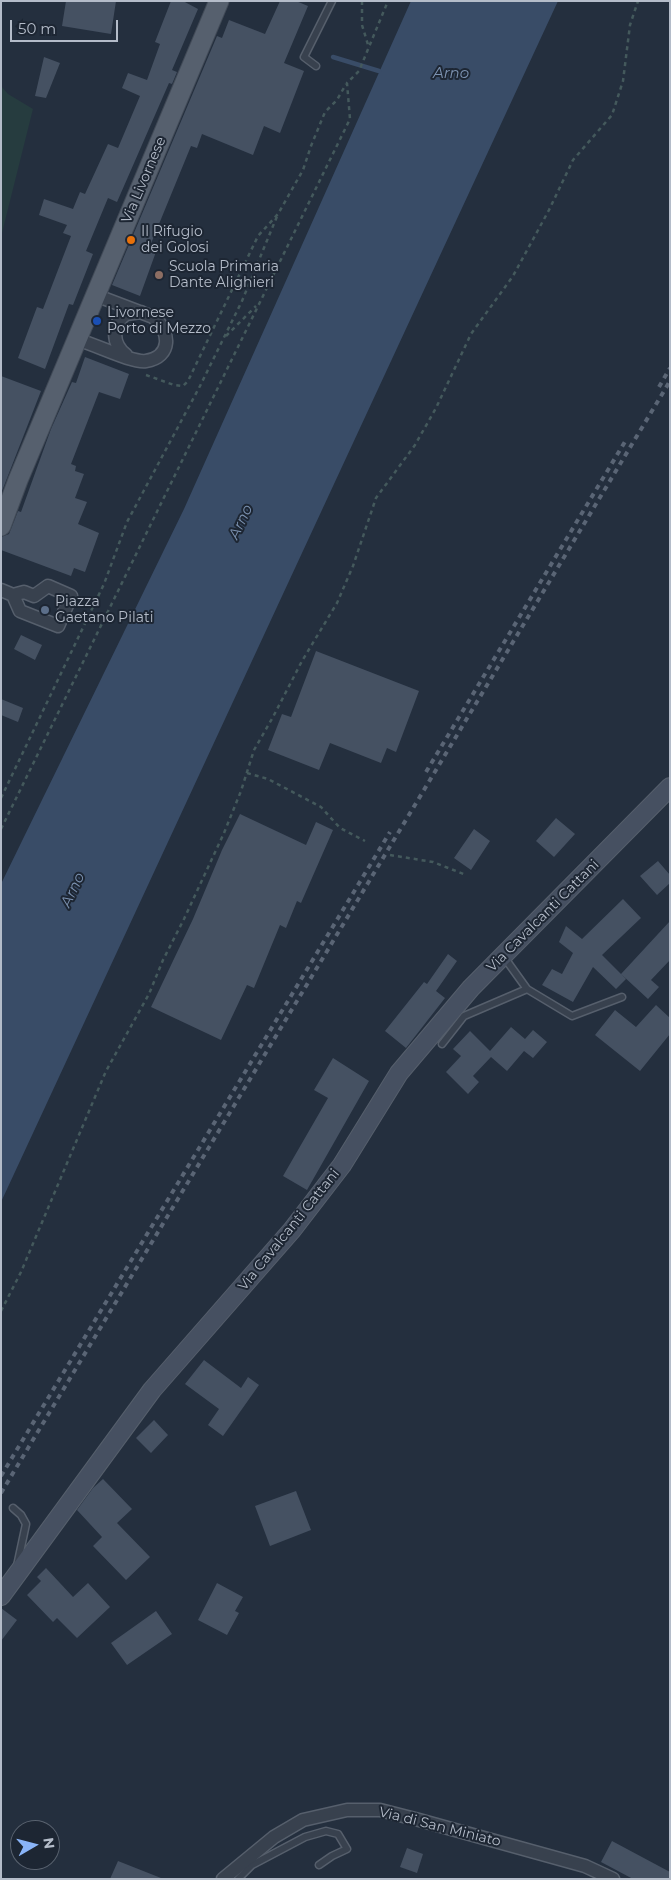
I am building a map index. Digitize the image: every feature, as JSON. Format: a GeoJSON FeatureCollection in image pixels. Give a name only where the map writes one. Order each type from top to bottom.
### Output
{"type":"FeatureCollection","features":[{"type":"Feature","properties":{"kind":"main road","name":"Via Livornese"},"geometry":{"type":"LineString","coordinates":[[1,526],[18,480],[219,1]]}},
{"type":"Feature","properties":{"kind":"street"},"geometry":{"type":"LineString","coordinates":[[78,340],[136,360],[148,361],[155,358],[166,344],[166,336],[160,322],[146,313],[95,295]]}},
{"type":"Feature","properties":{"kind":"street"},"geometry":{"type":"LineString","coordinates":[[136,360],[124,354],[116,344],[115,330],[120,318],[126,314],[133,312],[146,313]]}},
{"type":"Feature","properties":{"kind":"street","name":"Via Cavalcanti Cattani"},"geometry":{"type":"LineString","coordinates":[[1,1596],[152,1390],[292,1230],[342,1165],[399,1073],[471,988],[670,786]]}},
{"type":"Feature","properties":{"kind":"street","name":"Via di San Miniato"},"geometry":{"type":"LineString","coordinates":[[223,1879],[274,1837],[302,1820],[347,1810],[380,1810],[419,1820],[585,1866],[613,1879]]}},
{"type":"Feature","properties":{"kind":"lane"},"geometry":{"type":"LineString","coordinates":[[316,66],[304,57],[332,1]]}},
{"type":"Feature","properties":{"kind":"lane"},"geometry":{"type":"LineString","coordinates":[[503,956],[527,989],[572,1016],[622,997]]}},
{"type":"Feature","properties":{"kind":"lane"},"geometry":{"type":"LineString","coordinates":[[442,1044],[464,1016],[527,989]]}},
{"type":"Feature","properties":{"kind":"lane"},"geometry":{"type":"LineString","coordinates":[[13,1508],[21,1515],[26,1524],[17,1561],[17,1574]]}},
{"type":"Feature","properties":{"kind":"lane"},"geometry":{"type":"LineString","coordinates":[[238,1879],[252,1865],[305,1837],[326,1831],[338,1834],[347,1849],[319,1865]]}},
{"type":"Feature","properties":{"kind":"path"},"geometry":{"type":"LineString","coordinates":[[362,1],[362,25],[369,48]]}},
{"type":"Feature","properties":{"kind":"path"},"geometry":{"type":"LineString","coordinates":[[1,798],[104,584],[127,522],[200,386],[242,301],[278,214],[303,170],[325,112],[337,100],[347,83],[359,71],[388,1]]}},
{"type":"Feature","properties":{"kind":"path"},"geometry":{"type":"LineString","coordinates":[[1,1311],[21,1272],[106,1071],[149,994],[163,960],[188,911],[238,800],[254,750],[336,603],[353,566],[376,498],[416,445],[471,334],[513,276],[549,210],[573,160],[612,115],[623,81],[630,25],[638,1]]}},
{"type":"Feature","properties":{"kind":"path"},"geometry":{"type":"LineString","coordinates":[[1,829],[350,119],[347,83]]}},
{"type":"Feature","properties":{"kind":"path"},"geometry":{"type":"LineString","coordinates":[[136,360],[139,371],[155,380],[183,386],[188,381],[258,236],[278,214]]}},
{"type":"Feature","properties":{"kind":"path"},"geometry":{"type":"LineString","coordinates":[[223,339],[258,304]]}},
{"type":"Feature","properties":{"kind":"path"},"geometry":{"type":"LineString","coordinates":[[247,773],[268,779],[321,807],[340,828],[365,841]]}},
{"type":"Feature","properties":{"kind":"path"},"geometry":{"type":"LineString","coordinates":[[390,855],[434,862],[466,875]]}},
{"type":"Feature","properties":{"kind":"green space"},"geometry":{"type":"Polygon","coordinates":[[[1,86],[8,94],[33,109],[2,233],[1,86]]]}},
{"type":"Feature","properties":{"kind":"water","name":"Arno"},"geometry":{"type":"Polygon","coordinates":[[[411,1],[558,1],[1,1202],[1,884],[184,509],[411,1]]]}},
{"type":"Feature","properties":{"kind":"building"},"geometry":{"type":"Polygon","coordinates":[[[66,1],[116,1],[111,34],[62,26],[66,1]]]}},
{"type":"Feature","properties":{"kind":"building"},"geometry":{"type":"Polygon","coordinates":[[[171,1],[183,1],[198,9],[172,70],[177,72],[172,84],[169,83],[117,202],[108,198],[86,251],[93,254],[73,305],[69,304],[45,369],[18,358],[37,307],[43,309],[71,236],[63,233],[67,225],[39,215],[44,199],[73,209],[80,192],[85,194],[108,144],[118,148],[140,96],[122,88],[128,73],[147,80],[160,44],[155,42],[171,1]]]}},
{"type":"Feature","properties":{"kind":"building"},"geometry":{"type":"Polygon","coordinates":[[[280,1],[296,1],[308,6],[284,63],[304,71],[280,133],[264,126],[253,155],[202,134],[197,148],[191,146],[150,246],[157,249],[140,296],[112,285],[217,36],[222,38],[229,20],[265,34],[280,1]]]}},
{"type":"Feature","properties":{"kind":"building"},"geometry":{"type":"Polygon","coordinates":[[[44,57],[60,63],[46,98],[35,96],[44,57]]]}},
{"type":"Feature","properties":{"kind":"building"},"geometry":{"type":"Polygon","coordinates":[[[85,357],[129,374],[120,399],[99,392],[71,464],[76,466],[75,471],[84,474],[75,498],[87,502],[78,524],[99,533],[85,572],[74,568],[71,576],[1,550],[1,537],[9,534],[18,511],[21,512],[51,429],[72,382],[76,383],[85,357]]]}},
{"type":"Feature","properties":{"kind":"building"},"geometry":{"type":"Polygon","coordinates":[[[1,376],[41,391],[2,491],[1,491],[1,376]]]}},
{"type":"Feature","properties":{"kind":"building"},"geometry":{"type":"Polygon","coordinates":[[[21,635],[42,645],[35,660],[14,649],[21,635]]]}},
{"type":"Feature","properties":{"kind":"building"},"geometry":{"type":"Polygon","coordinates":[[[316,651],[419,691],[396,752],[387,748],[381,763],[330,743],[319,770],[268,750],[282,714],[291,717],[316,651]]]}},
{"type":"Feature","properties":{"kind":"building"},"geometry":{"type":"Polygon","coordinates":[[[1,699],[23,708],[18,722],[1,715],[1,699]]]}},
{"type":"Feature","properties":{"kind":"building"},"geometry":{"type":"Polygon","coordinates":[[[240,814],[306,845],[316,822],[333,830],[301,903],[297,901],[286,928],[280,925],[254,988],[247,985],[221,1040],[151,1007],[240,814]]]}},
{"type":"Feature","properties":{"kind":"building"},"geometry":{"type":"Polygon","coordinates":[[[556,818],[575,834],[554,857],[536,841],[556,818]]]}},
{"type":"Feature","properties":{"kind":"building"},"geometry":{"type":"Polygon","coordinates":[[[474,829],[490,841],[471,870],[454,858],[474,829]]]}},
{"type":"Feature","properties":{"kind":"building"},"geometry":{"type":"Polygon","coordinates":[[[658,861],[670,875],[670,883],[657,895],[640,876],[658,861]]]}},
{"type":"Feature","properties":{"kind":"building"},"geometry":{"type":"Polygon","coordinates":[[[623,899],[641,918],[602,955],[626,979],[616,989],[593,967],[573,1002],[542,985],[552,969],[562,974],[573,953],[559,942],[566,926],[582,939],[623,899]]]}},
{"type":"Feature","properties":{"kind":"building"},"geometry":{"type":"Polygon","coordinates":[[[670,921],[670,960],[651,980],[659,987],[648,999],[621,974],[670,921]]]}},
{"type":"Feature","properties":{"kind":"building"},"geometry":{"type":"Polygon","coordinates":[[[448,954],[457,961],[436,991],[445,998],[406,1048],[385,1031],[424,982],[427,984],[448,954]]]}},
{"type":"Feature","properties":{"kind":"building"},"geometry":{"type":"Polygon","coordinates":[[[656,1005],[670,1018],[670,1034],[640,1071],[595,1035],[615,1010],[636,1027],[656,1005]]]}},
{"type":"Feature","properties":{"kind":"building"},"geometry":{"type":"Polygon","coordinates":[[[511,1027],[525,1039],[533,1030],[547,1042],[533,1058],[524,1051],[507,1071],[491,1057],[473,1076],[479,1082],[468,1094],[446,1072],[461,1056],[453,1049],[470,1031],[490,1051],[511,1027]]]}},
{"type":"Feature","properties":{"kind":"building"},"geometry":{"type":"Polygon","coordinates":[[[333,1058],[369,1081],[307,1190],[283,1176],[328,1098],[314,1090],[333,1058]]]}},
{"type":"Feature","properties":{"kind":"building"},"geometry":{"type":"Polygon","coordinates":[[[204,1360],[241,1388],[248,1377],[259,1385],[223,1436],[208,1425],[219,1409],[185,1384],[204,1360]]]}},
{"type":"Feature","properties":{"kind":"building"},"geometry":{"type":"Polygon","coordinates":[[[154,1420],[168,1435],[151,1453],[136,1438],[154,1420]]]}},
{"type":"Feature","properties":{"kind":"building"},"geometry":{"type":"Polygon","coordinates":[[[103,1479],[132,1509],[117,1523],[150,1557],[126,1580],[93,1546],[102,1537],[77,1510],[93,1488],[103,1479]]]}},
{"type":"Feature","properties":{"kind":"building"},"geometry":{"type":"Polygon","coordinates":[[[296,1491],[311,1530],[270,1546],[255,1506],[296,1491]]]}},
{"type":"Feature","properties":{"kind":"building"},"geometry":{"type":"Polygon","coordinates":[[[46,1568],[73,1597],[88,1583],[110,1607],[77,1638],[57,1618],[53,1622],[27,1595],[41,1581],[37,1577],[46,1568]]]}},
{"type":"Feature","properties":{"kind":"building"},"geometry":{"type":"Polygon","coordinates":[[[217,1583],[243,1597],[235,1611],[239,1613],[227,1635],[198,1620],[217,1583]]]}},
{"type":"Feature","properties":{"kind":"building"},"geometry":{"type":"Polygon","coordinates":[[[1,1608],[17,1620],[1,1641],[1,1608]]]}},
{"type":"Feature","properties":{"kind":"building"},"geometry":{"type":"Polygon","coordinates":[[[156,1611],[172,1634],[127,1665],[111,1643],[156,1611]]]}},
{"type":"Feature","properties":{"kind":"building"},"geometry":{"type":"Polygon","coordinates":[[[612,1841],[670,1872],[670,1879],[633,1879],[601,1862],[612,1841]]]}},
{"type":"Feature","properties":{"kind":"building"},"geometry":{"type":"Polygon","coordinates":[[[407,1848],[423,1854],[417,1873],[400,1867],[407,1848]]]}},
{"type":"Feature","properties":{"kind":"building"},"geometry":{"type":"Polygon","coordinates":[[[118,1861],[161,1878],[161,1879],[110,1879],[118,1861]]]}},
{"type":"Feature","properties":{"kind":"waterway"},"geometry":{"type":"LineString","coordinates":[[333,57],[379,71]]}},
{"type":"Feature","properties":{"kind":"railway"},"geometry":{"type":"LineString","coordinates":[[659,387],[670,368]]}},
{"type":"Feature","properties":{"kind":"railway"},"geometry":{"type":"LineString","coordinates":[[1,1493],[670,381]]}},
{"type":"Feature","properties":{"kind":"railway"},"geometry":{"type":"LineString","coordinates":[[426,772],[626,440]]}},
{"type":"Feature","properties":{"kind":"railway"},"geometry":{"type":"LineString","coordinates":[[1,1476],[390,832]]}},
{"type":"Feature","properties":{"kind":"place","name":"Il Rifugio dei Golosi"},"geometry":{"type":"Point","coordinates":[131,240]}},
{"type":"Feature","properties":{"kind":"place","name":"Scuola Primaria Dante Alighieri"},"geometry":{"type":"Point","coordinates":[159,275]}},
{"type":"Feature","properties":{"kind":"place","name":"Livornese Porto di Mezzo"},"geometry":{"type":"Point","coordinates":[97,321]}},
{"type":"Feature","properties":{"kind":"place","name":"Piazza Gaetano Pilati"},"geometry":{"type":"Point","coordinates":[45,610]}}]}
